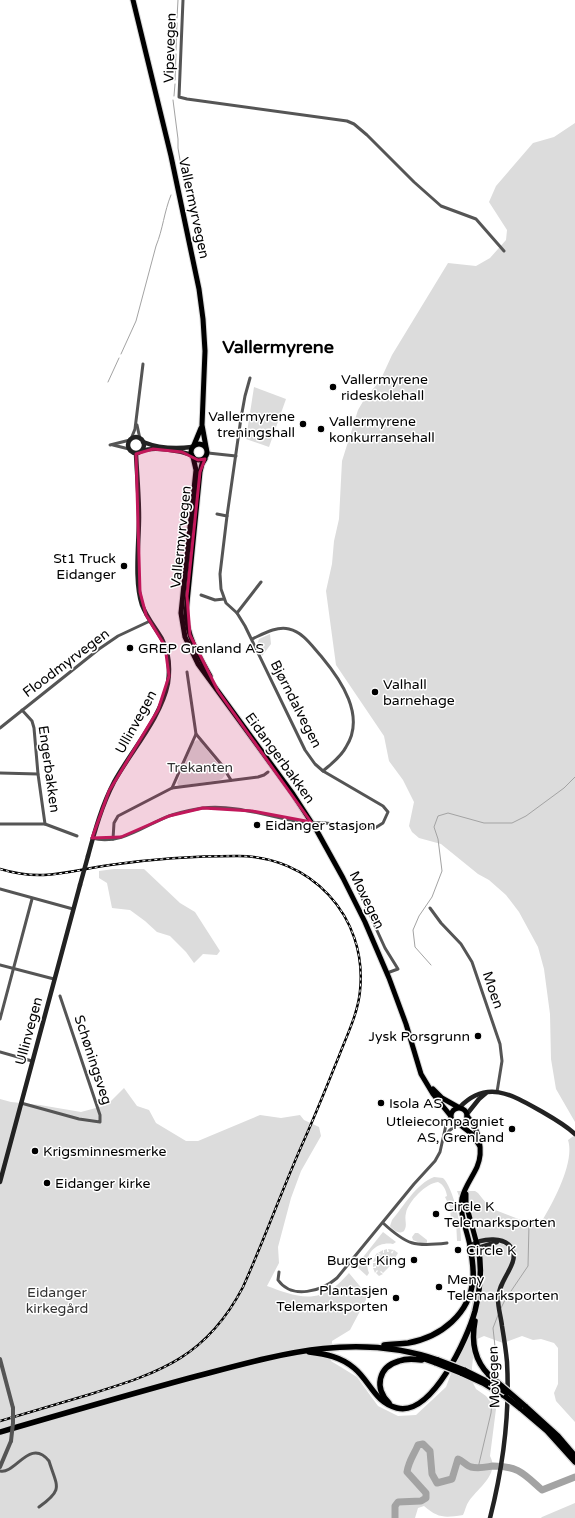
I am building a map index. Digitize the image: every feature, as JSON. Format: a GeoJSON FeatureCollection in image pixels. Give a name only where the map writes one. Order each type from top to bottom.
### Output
{"type":"FeatureCollection","features":[{"type":"Feature","properties":{"kind":"highway"},"geometry":{"type":"LineString","coordinates":[[309,1352],[333,1356],[349,1364],[358,1371],[380,1400],[392,1406],[401,1409],[410,1408],[424,1400],[442,1378],[462,1346],[470,1326],[477,1302],[481,1269],[477,1245]]}},
{"type":"Feature","properties":{"kind":"highway"},"geometry":{"type":"LineString","coordinates":[[455,1356],[474,1302],[476,1280],[470,1246]]}},
{"type":"Feature","properties":{"kind":"highway"},"geometry":{"type":"LineString","coordinates":[[0,1432],[287,1353],[334,1346],[374,1346],[400,1344],[435,1334],[460,1314],[468,1301],[473,1283],[473,1264]]}},
{"type":"Feature","properties":{"kind":"highway"},"geometry":{"type":"LineString","coordinates":[[477,1302],[478,1305],[473,1335],[474,1349],[480,1363],[490,1375],[523,1407]]}},
{"type":"Feature","properties":{"kind":"highway"},"geometry":{"type":"LineString","coordinates":[[374,1346],[407,1351],[437,1361],[462,1371],[490,1385],[523,1407],[554,1432],[575,1462]]}},
{"type":"Feature","properties":{"kind":"highway"},"geometry":{"type":"LineString","coordinates":[[0,1436],[171,1386],[271,1360],[309,1352],[373,1350],[408,1354],[428,1361]]}},
{"type":"Feature","properties":{"kind":"highway"},"geometry":{"type":"LineString","coordinates":[[392,1406],[384,1398],[380,1390],[380,1379],[390,1365],[400,1361],[412,1359],[437,1361]]}},
{"type":"Feature","properties":{"kind":"highway"},"geometry":{"type":"LineString","coordinates":[[569,1452],[575,1456]]}},
{"type":"Feature","properties":{"kind":"main road","name":"Vallermyrvegen"},"geometry":{"type":"LineString","coordinates":[[133,0],[169,150],[199,289],[203,319],[205,351],[202,425],[208,453],[202,464],[200,472],[184,618]]}},
{"type":"Feature","properties":{"kind":"main road","name":"Vallermyrvegen"},"geometry":{"type":"LineString","coordinates":[[184,618],[196,470],[191,451],[202,425]]}},
{"type":"Feature","properties":{"kind":"main road"},"geometry":{"type":"LineString","coordinates":[[205,458],[198,460],[192,456],[175,451],[153,449],[142,450],[136,454],[129,449],[128,445],[131,440],[136,437],[152,445],[176,448],[200,444],[206,447]]}},
{"type":"Feature","properties":{"kind":"main road"},"geometry":{"type":"LineString","coordinates":[[142,440],[144,446],[142,450]]}},
{"type":"Feature","properties":{"kind":"main road","name":"Ullinvegen"},"geometry":{"type":"LineString","coordinates":[[0,1182],[100,813],[109,791],[158,710],[167,688],[169,671],[167,653],[162,639],[150,621],[142,603],[139,582],[139,516],[136,454]]}},
{"type":"Feature","properties":{"kind":"main road","name":"Eidangerbakken"},"geometry":{"type":"LineString","coordinates":[[184,618],[192,642],[218,691],[285,782],[322,840]]}},
{"type":"Feature","properties":{"kind":"main road","name":"Movegen"},"geometry":{"type":"LineString","coordinates":[[322,840],[353,896],[387,973],[408,1030],[421,1074],[450,1116]]}},
{"type":"Feature","properties":{"kind":"main road","name":"Movegen"},"geometry":{"type":"LineString","coordinates":[[429,1086],[442,1098],[459,1107]]}},
{"type":"Feature","properties":{"kind":"main road"},"geometry":{"type":"LineString","coordinates":[[479,1146],[472,1134],[453,1122],[450,1116],[452,1110],[482,1093],[507,1093],[560,1123],[575,1134]]}},
{"type":"Feature","properties":{"kind":"main road"},"geometry":{"type":"LineString","coordinates":[[458,1124],[464,1122],[467,1115],[479,1099],[486,1093]]}},
{"type":"Feature","properties":{"kind":"main road"},"geometry":{"type":"LineString","coordinates":[[459,1107],[464,1109],[479,1138],[479,1162],[468,1183],[462,1198],[462,1214],[470,1246],[477,1245],[466,1204],[468,1183]]}},
{"type":"Feature","properties":{"kind":"main road","name":"Movegen"},"geometry":{"type":"LineString","coordinates":[[477,1245],[504,1242],[511,1247],[514,1255],[512,1264],[500,1285],[498,1298],[507,1361],[507,1421],[502,1463],[490,1518]]}},
{"type":"Feature","properties":{"kind":"street","name":"Vipevegen"},"geometry":{"type":"LineString","coordinates":[[183,0],[179,97],[347,121],[354,124],[368,135],[414,182],[441,206],[476,219],[504,251]]}},
{"type":"Feature","properties":{"kind":"street"},"geometry":{"type":"LineString","coordinates":[[129,449],[112,445],[131,440],[135,431],[143,364]]}},
{"type":"Feature","properties":{"kind":"street"},"geometry":{"type":"LineString","coordinates":[[201,595],[215,600],[224,599],[221,589],[220,574],[245,396],[250,378]]}},
{"type":"Feature","properties":{"kind":"street"},"geometry":{"type":"LineString","coordinates":[[136,421],[142,440]]}},
{"type":"Feature","properties":{"kind":"street"},"geometry":{"type":"LineString","coordinates":[[208,453],[236,456]]}},
{"type":"Feature","properties":{"kind":"street"},"geometry":{"type":"LineString","coordinates":[[217,514],[227,516]]}},
{"type":"Feature","properties":{"kind":"street"},"geometry":{"type":"LineString","coordinates":[[237,613],[261,582]]}},
{"type":"Feature","properties":{"kind":"street","name":"Bjørndalvegen"},"geometry":{"type":"LineString","coordinates":[[113,839],[131,834],[169,816],[203,808],[224,808],[252,812],[301,822],[375,828],[383,823],[388,812],[383,806],[323,771],[309,756],[252,639],[237,613],[226,603],[224,599]]}},
{"type":"Feature","properties":{"kind":"street","name":"Floodmyrvegen"},"geometry":{"type":"LineString","coordinates":[[0,728],[99,649],[118,636],[150,621]]}},
{"type":"Feature","properties":{"kind":"street"},"geometry":{"type":"LineString","coordinates":[[252,639],[277,629],[285,628],[296,631],[310,643],[342,683],[350,702],[353,715],[351,738],[344,751],[323,771]]}},
{"type":"Feature","properties":{"kind":"street"},"geometry":{"type":"LineString","coordinates":[[187,672],[196,734],[221,764],[231,780]]}},
{"type":"Feature","properties":{"kind":"street","name":"Engerbakken"},"geometry":{"type":"LineString","coordinates":[[22,710],[32,721],[34,728],[38,774],[45,824],[77,836]]}},
{"type":"Feature","properties":{"kind":"street"},"geometry":{"type":"LineString","coordinates":[[172,788],[196,734]]}},
{"type":"Feature","properties":{"kind":"street"},"geometry":{"type":"LineString","coordinates":[[92,838],[104,840],[113,839],[114,823],[118,816],[172,788],[258,777],[268,772]]}},
{"type":"Feature","properties":{"kind":"street"},"geometry":{"type":"LineString","coordinates":[[0,773],[38,774]]}},
{"type":"Feature","properties":{"kind":"street"},"geometry":{"type":"LineString","coordinates":[[0,824],[45,824]]}},
{"type":"Feature","properties":{"kind":"street"},"geometry":{"type":"LineString","coordinates":[[0,889],[73,909]]}},
{"type":"Feature","properties":{"kind":"street","name":"Movegen"},"geometry":{"type":"LineString","coordinates":[[358,889],[385,948],[398,969],[387,973]]}},
{"type":"Feature","properties":{"kind":"street"},"geometry":{"type":"LineString","coordinates":[[0,1018],[32,899]]}},
{"type":"Feature","properties":{"kind":"street","name":"Moen"},"geometry":{"type":"LineString","coordinates":[[430,908],[441,923],[462,944],[472,962],[500,1044],[502,1061],[497,1092]]}},
{"type":"Feature","properties":{"kind":"street"},"geometry":{"type":"LineString","coordinates":[[0,965],[54,979]]}},
{"type":"Feature","properties":{"kind":"street","name":"Schøningsveg"},"geometry":{"type":"LineString","coordinates":[[21,1103],[79,1119],[100,1122],[100,1115],[60,996]]}},
{"type":"Feature","properties":{"kind":"street"},"geometry":{"type":"LineString","coordinates":[[0,1052],[32,1061]]}},
{"type":"Feature","properties":{"kind":"street"},"geometry":{"type":"LineString","coordinates":[[280,1272],[278,1280],[283,1286],[309,1291],[325,1287],[342,1273],[435,1161],[440,1152],[446,1125],[450,1116]]}},
{"type":"Feature","properties":{"kind":"street"},"geometry":{"type":"LineString","coordinates":[[443,1139],[449,1131],[458,1124]]}},
{"type":"Feature","properties":{"kind":"street"},"geometry":{"type":"LineString","coordinates":[[383,1223],[395,1234],[414,1244],[447,1243]]}},
{"type":"Feature","properties":{"kind":"street"},"geometry":{"type":"LineString","coordinates":[[0,1359],[13,1408],[11,1441],[7,1454],[0,1467]]}},
{"type":"Feature","properties":{"kind":"street"},"geometry":{"type":"LineString","coordinates":[[0,1471],[6,1471],[29,1454],[39,1454],[47,1458],[50,1461],[57,1491],[52,1498],[39,1507]]}},
{"type":"Feature","properties":{"kind":"highlighted area"},"geometry":{"type":"Polygon","coordinates":[[[153,449],[182,452],[198,460],[205,459],[200,472],[187,596],[190,635],[218,691],[311,822],[252,811],[203,808],[169,816],[121,837],[92,838],[109,791],[158,710],[169,676],[165,646],[146,615],[140,592],[136,454],[153,449]]]}},
{"type":"Feature","properties":{"kind":"green space"},"geometry":{"type":"Polygon","coordinates":[[[575,123],[575,1122],[556,1089],[551,1059],[550,1014],[544,969],[538,947],[519,912],[506,895],[489,880],[478,874],[441,844],[419,838],[412,832],[409,826],[414,802],[403,780],[389,761],[384,736],[336,665],[326,591],[339,519],[342,461],[358,410],[365,398],[380,381],[392,355],[448,263],[476,266],[490,258],[506,240],[507,230],[489,202],[496,186],[533,143],[554,137],[575,123]]]}},
{"type":"Feature","properties":{"kind":"green space"},"geometry":{"type":"Polygon","coordinates":[[[254,387],[286,399],[269,447],[246,439],[254,387]]]}},
{"type":"Feature","properties":{"kind":"green space"},"geometry":{"type":"Polygon","coordinates":[[[270,634],[271,644],[262,656],[257,645],[259,639],[270,634]]]}},
{"type":"Feature","properties":{"kind":"green space","name":"Trekanten"},"geometry":{"type":"Polygon","coordinates":[[[197,740],[200,741],[225,775],[219,780],[179,786],[177,783],[193,743],[197,740]]]}},
{"type":"Feature","properties":{"kind":"green space"},"geometry":{"type":"Polygon","coordinates":[[[114,869],[144,869],[180,903],[195,912],[220,951],[217,955],[203,954],[194,963],[186,952],[170,936],[157,932],[130,910],[112,908],[107,883],[99,878],[99,871],[114,869]]]}},
{"type":"Feature","properties":{"kind":"green space","name":"Eidanger kirkegård"},"geometry":{"type":"Polygon","coordinates":[[[124,1088],[137,1106],[149,1110],[156,1123],[186,1141],[198,1141],[260,1115],[281,1118],[300,1115],[304,1120],[319,1127],[321,1136],[301,1171],[291,1198],[278,1247],[279,1263],[267,1286],[300,1296],[317,1296],[333,1288],[349,1273],[368,1296],[350,1330],[332,1341],[331,1361],[357,1377],[378,1406],[398,1416],[416,1415],[446,1387],[465,1336],[477,1281],[472,1230],[457,1191],[475,1191],[490,1208],[521,1220],[543,1219],[558,1192],[566,1169],[569,1159],[568,1140],[575,1135],[575,1422],[556,1401],[554,1393],[558,1384],[558,1348],[554,1343],[541,1339],[533,1340],[522,1336],[503,1343],[484,1336],[475,1340],[472,1381],[476,1389],[486,1396],[496,1409],[490,1456],[492,1469],[487,1480],[468,1503],[463,1515],[446,1517],[437,1515],[424,1506],[418,1508],[415,1518],[0,1518],[0,1099],[11,1102],[81,1112],[107,1105],[124,1088]]]}},
{"type":"Feature","properties":{"kind":"green space"},"geometry":{"type":"Polygon","coordinates":[[[434,1177],[443,1178],[450,1190],[458,1217],[461,1241],[457,1241],[456,1220],[451,1221],[450,1207],[445,1197],[447,1196],[445,1190],[438,1182],[433,1183],[423,1189],[410,1204],[406,1213],[406,1227],[404,1231],[398,1232],[390,1226],[392,1220],[416,1190],[434,1177]]]}},
{"type":"Feature","properties":{"kind":"green space"},"geometry":{"type":"Polygon","coordinates":[[[383,1232],[396,1242],[393,1244],[381,1245],[372,1251],[367,1260],[369,1273],[367,1276],[356,1266],[383,1232]]]}},
{"type":"Feature","properties":{"kind":"green space"},"geometry":{"type":"Polygon","coordinates":[[[415,1233],[418,1233],[427,1240],[427,1243],[420,1243],[413,1240],[412,1237],[415,1233]]]}},
{"type":"Feature","properties":{"kind":"green space"},"geometry":{"type":"Polygon","coordinates":[[[387,1249],[387,1252],[389,1252],[388,1249],[394,1250],[398,1253],[391,1265],[383,1273],[381,1271],[380,1272],[383,1274],[379,1276],[376,1273],[378,1271],[377,1270],[375,1273],[373,1268],[376,1268],[376,1266],[373,1267],[373,1263],[376,1263],[376,1261],[373,1262],[375,1257],[377,1259],[378,1258],[375,1256],[377,1253],[380,1255],[381,1254],[378,1253],[383,1250],[384,1253],[384,1250],[387,1249]]]}},
{"type":"Feature","properties":{"kind":"green space"},"geometry":{"type":"Polygon","coordinates":[[[575,1503],[575,1518],[541,1518],[542,1517],[575,1503]]]}},
{"type":"Feature","properties":{"kind":"waterway"},"geometry":{"type":"LineString","coordinates":[[177,18],[178,0]]}},
{"type":"Feature","properties":{"kind":"waterway"},"geometry":{"type":"LineString","coordinates":[[176,50],[177,23]]}},
{"type":"Feature","properties":{"kind":"waterway"},"geometry":{"type":"LineString","coordinates":[[175,80],[176,54]]}},
{"type":"Feature","properties":{"kind":"waterway"},"geometry":{"type":"LineString","coordinates":[[174,96],[175,84]]}},
{"type":"Feature","properties":{"kind":"waterway"},"geometry":{"type":"LineString","coordinates":[[173,100],[183,178]]}},
{"type":"Feature","properties":{"kind":"waterway"},"geometry":{"type":"LineString","coordinates":[[121,354],[136,321],[171,195]]}},
{"type":"Feature","properties":{"kind":"waterway"},"geometry":{"type":"LineString","coordinates":[[108,382],[119,358]]}},
{"type":"Feature","properties":{"kind":"waterway"},"geometry":{"type":"LineString","coordinates":[[431,965],[415,947],[413,930],[419,916],[432,897],[442,871],[438,839],[434,827],[438,816],[448,813],[484,823],[512,823],[526,816],[564,788],[575,777]]}},
{"type":"Feature","properties":{"kind":"waterway"},"geometry":{"type":"LineString","coordinates":[[501,1308],[528,1266],[529,1225]]}},
{"type":"Feature","properties":{"kind":"waterway"},"geometry":{"type":"LineString","coordinates":[[494,1376],[496,1356],[493,1328],[498,1315]]}},
{"type":"Feature","properties":{"kind":"waterway"},"geometry":{"type":"LineString","coordinates":[[478,1468],[491,1413],[493,1391]]}},
{"type":"Feature","properties":{"kind":"waterway"},"geometry":{"type":"LineString","coordinates":[[395,1518],[395,1506],[398,1502],[421,1501],[426,1498],[426,1493],[407,1472],[410,1461],[418,1445],[423,1444],[430,1451],[432,1474],[437,1483],[452,1479],[458,1459],[474,1468],[502,1466],[515,1469],[525,1475],[542,1490],[575,1477]]}},
{"type":"Feature","properties":{"kind":"railway"},"geometry":{"type":"LineString","coordinates":[[0,869],[29,875],[43,875],[173,858],[236,856],[263,858],[288,866],[310,878],[329,895],[344,915],[354,938],[360,964],[359,999],[349,1032],[259,1250],[243,1287],[229,1311],[214,1330],[198,1345],[161,1369],[116,1386],[0,1421]]}},
{"type":"Feature","properties":{"kind":"place","name":"Vallermyrene rideskolehall"},"geometry":{"type":"Point","coordinates":[333,387]}},
{"type":"Feature","properties":{"kind":"place","name":"Vallermyrene treningshall"},"geometry":{"type":"Point","coordinates":[303,424]}},
{"type":"Feature","properties":{"kind":"place","name":"Vallermyrene konkurransehall"},"geometry":{"type":"Point","coordinates":[321,429]}},
{"type":"Feature","properties":{"kind":"place","name":"St1 Truck Eidanger"},"geometry":{"type":"Point","coordinates":[124,566]}},
{"type":"Feature","properties":{"kind":"place","name":"GREP Grenland AS"},"geometry":{"type":"Point","coordinates":[130,648]}},
{"type":"Feature","properties":{"kind":"place","name":"Valhall barnehage"},"geometry":{"type":"Point","coordinates":[375,692]}},
{"type":"Feature","properties":{"kind":"place","name":"Eidanger stasjon"},"geometry":{"type":"Point","coordinates":[257,825]}},
{"type":"Feature","properties":{"kind":"place","name":"Jysk Porsgrunn"},"geometry":{"type":"Point","coordinates":[478,1036]}},
{"type":"Feature","properties":{"kind":"place","name":"Isola AS"},"geometry":{"type":"Point","coordinates":[381,1103]}},
{"type":"Feature","properties":{"kind":"place","name":"Utleiecompagniet AS, Grenland"},"geometry":{"type":"Point","coordinates":[512,1129]}},
{"type":"Feature","properties":{"kind":"place","name":"Krigsminnesmerke"},"geometry":{"type":"Point","coordinates":[35,1151]}},
{"type":"Feature","properties":{"kind":"place","name":"Eidanger kirke"},"geometry":{"type":"Point","coordinates":[47,1183]}},
{"type":"Feature","properties":{"kind":"place","name":"Circle K Telemarksporten"},"geometry":{"type":"Point","coordinates":[436,1214]}},
{"type":"Feature","properties":{"kind":"place","name":"Circle K"},"geometry":{"type":"Point","coordinates":[458,1250]}},
{"type":"Feature","properties":{"kind":"place","name":"Burger King"},"geometry":{"type":"Point","coordinates":[414,1260]}},
{"type":"Feature","properties":{"kind":"place","name":"Meny Telemarksporten"},"geometry":{"type":"Point","coordinates":[439,1287]}},
{"type":"Feature","properties":{"kind":"place","name":"Plantasjen Telemarksporten"},"geometry":{"type":"Point","coordinates":[396,1298]}},
{"type":"Feature","properties":{"kind":"district","name":"Vallermyrene"},"geometry":{"type":"Point","coordinates":[278,347]}}]}
